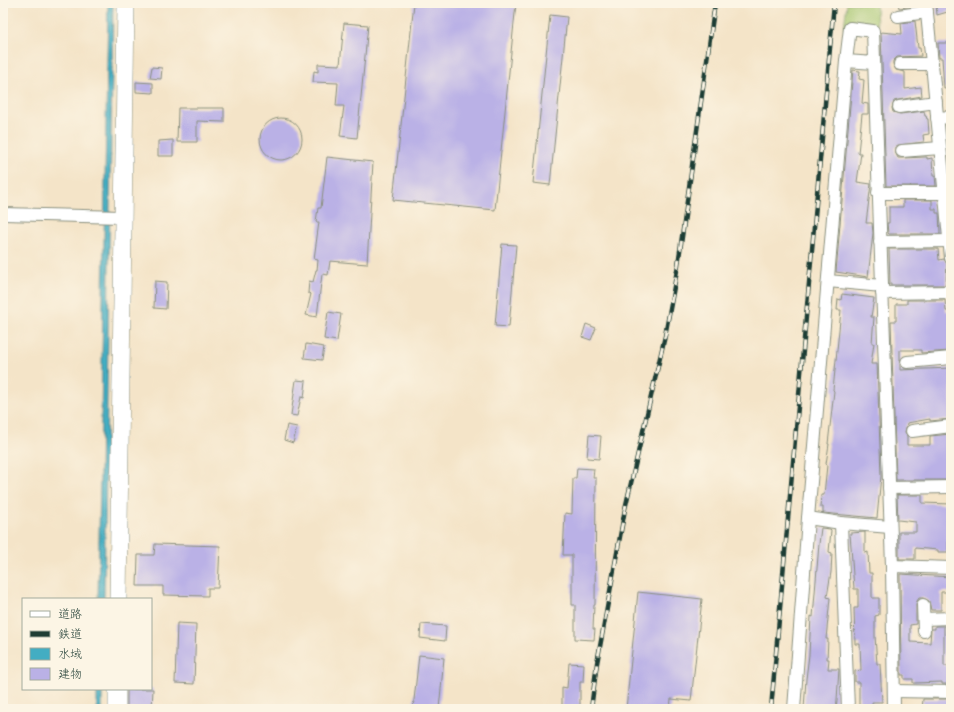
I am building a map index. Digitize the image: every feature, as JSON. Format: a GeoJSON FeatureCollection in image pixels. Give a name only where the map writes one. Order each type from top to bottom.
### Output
{"type":"FeatureCollection","features":[{"type":"Feature","properties":{"kind":"street"},"geometry":{"type":"LineString","coordinates":[[118,598],[126,3]]}},
{"type":"Feature","properties":{"kind":"street"},"geometry":{"type":"LineString","coordinates":[[898,16],[926,7],[951,258]]}},
{"type":"Feature","properties":{"kind":"street"},"geometry":{"type":"LineString","coordinates":[[794,709],[808,518],[850,28],[873,31],[892,566],[894,709]]}},
{"type":"Feature","properties":{"kind":"street"},"geometry":{"type":"LineString","coordinates":[[846,61],[874,63]]}},
{"type":"Feature","properties":{"kind":"street"},"geometry":{"type":"LineString","coordinates":[[900,64],[932,64]]}},
{"type":"Feature","properties":{"kind":"street"},"geometry":{"type":"LineString","coordinates":[[899,107],[936,102]]}},
{"type":"Feature","properties":{"kind":"street"},"geometry":{"type":"LineString","coordinates":[[937,118],[951,117]]}},
{"type":"Feature","properties":{"kind":"street"},"geometry":{"type":"LineString","coordinates":[[902,151],[940,148]]}},
{"type":"Feature","properties":{"kind":"street"},"geometry":{"type":"LineString","coordinates":[[878,193],[945,193]]}},
{"type":"Feature","properties":{"kind":"street"},"geometry":{"type":"LineString","coordinates":[[3,214],[122,217]]}},
{"type":"Feature","properties":{"kind":"street"},"geometry":{"type":"LineString","coordinates":[[880,242],[950,242]]}},
{"type":"Feature","properties":{"kind":"street"},"geometry":{"type":"LineString","coordinates":[[828,281],[882,289],[951,292]]}},
{"type":"Feature","properties":{"kind":"street"},"geometry":{"type":"LineString","coordinates":[[907,362],[951,358]]}},
{"type":"Feature","properties":{"kind":"street"},"geometry":{"type":"LineString","coordinates":[[912,431],[951,426]]}},
{"type":"Feature","properties":{"kind":"street"},"geometry":{"type":"LineString","coordinates":[[889,488],[951,487]]}},
{"type":"Feature","properties":{"kind":"street"},"geometry":{"type":"LineString","coordinates":[[808,518],[841,523],[890,527]]}},
{"type":"Feature","properties":{"kind":"street"},"geometry":{"type":"LineString","coordinates":[[841,523],[848,709]]}},
{"type":"Feature","properties":{"kind":"street"},"geometry":{"type":"LineString","coordinates":[[892,566],[951,568]]}},
{"type":"Feature","properties":{"kind":"street"},"geometry":{"type":"LineString","coordinates":[[923,605],[924,625],[951,618]]}},
{"type":"Feature","properties":{"kind":"street"},"geometry":{"type":"LineString","coordinates":[[117,690],[117,709]]}},
{"type":"Feature","properties":{"kind":"street"},"geometry":{"type":"LineString","coordinates":[[894,691],[951,692]]}},
{"type":"Feature","properties":{"kind":"green space"},"geometry":{"type":"Polygon","coordinates":[[[847,3],[876,3],[877,31],[844,28],[847,3]]]}},
{"type":"Feature","properties":{"kind":"water"},"geometry":{"type":"Polygon","coordinates":[[[108,3],[113,3],[104,598],[98,598],[108,3]]]}},
{"type":"Feature","properties":{"kind":"water"},"geometry":{"type":"Polygon","coordinates":[[[97,690],[102,690],[102,709],[97,709],[97,690]]]}},
{"type":"Feature","properties":{"kind":"building"},"geometry":{"type":"Polygon","coordinates":[[[414,3],[516,3],[495,210],[393,200],[414,3]]]}},
{"type":"Feature","properties":{"kind":"building"},"geometry":{"type":"Polygon","coordinates":[[[898,3],[908,3],[908,5],[914,6],[899,8],[898,3]]]}},
{"type":"Feature","properties":{"kind":"building"},"geometry":{"type":"Polygon","coordinates":[[[936,3],[951,3],[951,11],[937,15],[936,3]]]}},
{"type":"Feature","properties":{"kind":"building"},"geometry":{"type":"Polygon","coordinates":[[[550,15],[567,17],[550,185],[533,183],[550,15]]]}},
{"type":"Feature","properties":{"kind":"building"},"geometry":{"type":"Polygon","coordinates":[[[915,21],[918,48],[920,48],[921,56],[897,57],[893,61],[893,64],[896,70],[905,72],[905,89],[921,87],[922,96],[894,101],[892,108],[893,112],[900,114],[924,111],[925,116],[928,119],[929,134],[923,135],[924,142],[898,145],[895,147],[895,152],[898,158],[932,158],[933,176],[935,176],[936,186],[886,186],[881,32],[902,34],[901,23],[915,21]]]}},
{"type":"Feature","properties":{"kind":"building"},"geometry":{"type":"Polygon","coordinates":[[[344,23],[368,25],[357,138],[340,136],[344,106],[336,106],[338,83],[313,82],[314,71],[318,72],[318,64],[340,65],[344,23]]]}},
{"type":"Feature","properties":{"kind":"building"},"geometry":{"type":"Polygon","coordinates":[[[938,43],[951,43],[951,87],[944,88],[942,58],[939,58],[938,43]]]}},
{"type":"Feature","properties":{"kind":"building"},"geometry":{"type":"Polygon","coordinates":[[[152,67],[162,68],[161,79],[150,78],[152,67]]]}},
{"type":"Feature","properties":{"kind":"building"},"geometry":{"type":"Polygon","coordinates":[[[853,70],[860,71],[859,79],[864,80],[862,103],[868,104],[868,114],[862,114],[858,153],[861,153],[857,182],[871,184],[866,223],[872,223],[873,233],[868,277],[836,272],[853,70]]]}},
{"type":"Feature","properties":{"kind":"building"},"geometry":{"type":"Polygon","coordinates":[[[136,82],[153,83],[153,93],[136,92],[136,82]]]}},
{"type":"Feature","properties":{"kind":"building"},"geometry":{"type":"Polygon","coordinates":[[[178,108],[224,108],[224,122],[197,121],[197,142],[177,142],[178,108]]]}},
{"type":"Feature","properties":{"kind":"building"},"geometry":{"type":"Polygon","coordinates":[[[277,118],[285,118],[293,121],[299,127],[302,139],[299,151],[293,157],[285,160],[277,160],[269,157],[263,151],[260,143],[260,135],[263,127],[269,121],[277,118]]]}},
{"type":"Feature","properties":{"kind":"building"},"geometry":{"type":"Polygon","coordinates":[[[173,140],[173,156],[158,156],[158,141],[173,140]]]}},
{"type":"Feature","properties":{"kind":"building"},"geometry":{"type":"Polygon","coordinates":[[[327,157],[373,162],[367,264],[330,261],[328,275],[322,274],[317,317],[306,315],[311,294],[308,293],[309,281],[313,282],[317,270],[318,260],[314,259],[319,222],[316,222],[318,208],[321,208],[327,157]]]}},
{"type":"Feature","properties":{"kind":"building"},"geometry":{"type":"Polygon","coordinates":[[[903,200],[932,200],[932,209],[936,209],[936,213],[939,213],[940,234],[889,234],[887,223],[889,223],[889,207],[903,207],[903,200]]]}},
{"type":"Feature","properties":{"kind":"building"},"geometry":{"type":"Polygon","coordinates":[[[502,244],[516,245],[509,327],[495,326],[502,244]]]}},
{"type":"Feature","properties":{"kind":"building"},"geometry":{"type":"Polygon","coordinates":[[[889,249],[938,249],[939,260],[944,259],[947,264],[946,285],[890,285],[889,249]]]}},
{"type":"Feature","properties":{"kind":"building"},"geometry":{"type":"Polygon","coordinates":[[[155,281],[167,282],[166,309],[154,308],[155,281]]]}},
{"type":"Feature","properties":{"kind":"building"},"geometry":{"type":"Polygon","coordinates":[[[842,294],[874,298],[871,317],[874,317],[872,343],[874,343],[871,364],[877,364],[881,476],[877,518],[823,513],[823,507],[820,507],[821,495],[824,495],[834,391],[841,310],[837,310],[838,299],[841,300],[842,294]]]}},
{"type":"Feature","properties":{"kind":"building"},"geometry":{"type":"Polygon","coordinates":[[[907,300],[945,300],[946,311],[951,311],[950,351],[921,353],[921,350],[900,350],[900,370],[951,368],[951,419],[930,421],[930,419],[907,423],[905,432],[907,436],[907,445],[930,445],[930,436],[951,434],[951,480],[896,480],[891,321],[896,321],[896,304],[907,304],[907,300]]]}},
{"type":"Feature","properties":{"kind":"building"},"geometry":{"type":"Polygon","coordinates":[[[328,312],[341,314],[337,341],[324,339],[328,312]]]}},
{"type":"Feature","properties":{"kind":"building"},"geometry":{"type":"Polygon","coordinates":[[[586,324],[596,328],[591,340],[582,337],[586,324]]]}},
{"type":"Feature","properties":{"kind":"building"},"geometry":{"type":"Polygon","coordinates":[[[306,344],[324,347],[322,360],[304,358],[306,344]]]}},
{"type":"Feature","properties":{"kind":"building"},"geometry":{"type":"Polygon","coordinates":[[[296,380],[306,381],[304,398],[301,397],[297,416],[291,415],[296,380]]]}},
{"type":"Feature","properties":{"kind":"building"},"geometry":{"type":"Polygon","coordinates":[[[287,425],[297,427],[293,443],[284,440],[287,425]]]}},
{"type":"Feature","properties":{"kind":"building"},"geometry":{"type":"Polygon","coordinates":[[[589,435],[601,436],[599,459],[587,458],[589,435]]]}},
{"type":"Feature","properties":{"kind":"building"},"geometry":{"type":"Polygon","coordinates":[[[577,468],[594,469],[593,478],[596,478],[594,640],[575,639],[575,605],[572,605],[572,555],[563,555],[565,513],[572,514],[573,478],[576,478],[577,468]]]}},
{"type":"Feature","properties":{"kind":"building"},"geometry":{"type":"Polygon","coordinates":[[[897,495],[922,495],[922,503],[951,504],[951,525],[948,525],[948,552],[938,552],[938,550],[915,548],[915,559],[899,559],[899,532],[916,532],[916,522],[898,520],[897,495]]]}},
{"type":"Feature","properties":{"kind":"building"},"geometry":{"type":"Polygon","coordinates":[[[821,528],[831,530],[829,552],[832,553],[831,572],[827,597],[830,598],[826,639],[828,639],[828,669],[839,669],[837,700],[836,709],[804,709],[811,616],[813,617],[821,528]]]}},
{"type":"Feature","properties":{"kind":"building"},"geometry":{"type":"Polygon","coordinates":[[[865,532],[865,553],[868,552],[869,573],[872,573],[872,598],[879,598],[879,615],[875,616],[875,636],[877,664],[880,664],[882,702],[872,702],[873,709],[859,709],[859,682],[855,682],[855,671],[861,670],[860,644],[855,644],[854,608],[858,608],[858,589],[854,589],[850,533],[865,532]]]}},
{"type":"Feature","properties":{"kind":"building"},"geometry":{"type":"Polygon","coordinates":[[[155,544],[220,546],[218,588],[208,588],[208,596],[163,595],[163,586],[137,586],[138,555],[154,555],[155,544]]]}},
{"type":"Feature","properties":{"kind":"building"},"geometry":{"type":"Polygon","coordinates":[[[900,574],[951,577],[951,592],[941,592],[941,610],[931,610],[929,601],[923,598],[919,598],[917,601],[916,624],[910,625],[910,642],[930,643],[931,629],[935,629],[935,626],[944,626],[944,666],[951,666],[951,684],[942,684],[942,682],[913,683],[913,679],[904,679],[904,675],[901,675],[900,574]]]}},
{"type":"Feature","properties":{"kind":"building"},"geometry":{"type":"Polygon","coordinates":[[[638,592],[702,599],[691,701],[671,699],[670,709],[626,709],[638,592]]]}},
{"type":"Feature","properties":{"kind":"building"},"geometry":{"type":"Polygon","coordinates":[[[177,623],[196,624],[194,684],[175,683],[177,623]]]}},
{"type":"Feature","properties":{"kind":"building"},"geometry":{"type":"Polygon","coordinates":[[[421,624],[446,626],[445,641],[420,638],[421,624]]]}},
{"type":"Feature","properties":{"kind":"building"},"geometry":{"type":"Polygon","coordinates":[[[419,655],[444,658],[439,709],[413,709],[419,655]]]}},
{"type":"Feature","properties":{"kind":"building"},"geometry":{"type":"Polygon","coordinates":[[[569,663],[584,664],[583,682],[580,682],[580,709],[562,709],[562,687],[567,688],[569,663]]]}},
{"type":"Feature","properties":{"kind":"building"},"geometry":{"type":"Polygon","coordinates":[[[153,689],[152,709],[127,709],[127,690],[153,689]]]}},
{"type":"Feature","properties":{"kind":"building"},"geometry":{"type":"Polygon","coordinates":[[[923,699],[951,699],[951,709],[922,709],[923,699]]]}},
{"type":"Feature","properties":{"kind":"railway"},"geometry":{"type":"LineString","coordinates":[[591,709],[597,663],[625,509],[665,336],[678,265],[715,3]]}},
{"type":"Feature","properties":{"kind":"railway"},"geometry":{"type":"LineString","coordinates":[[771,709],[834,3]]}}]}
